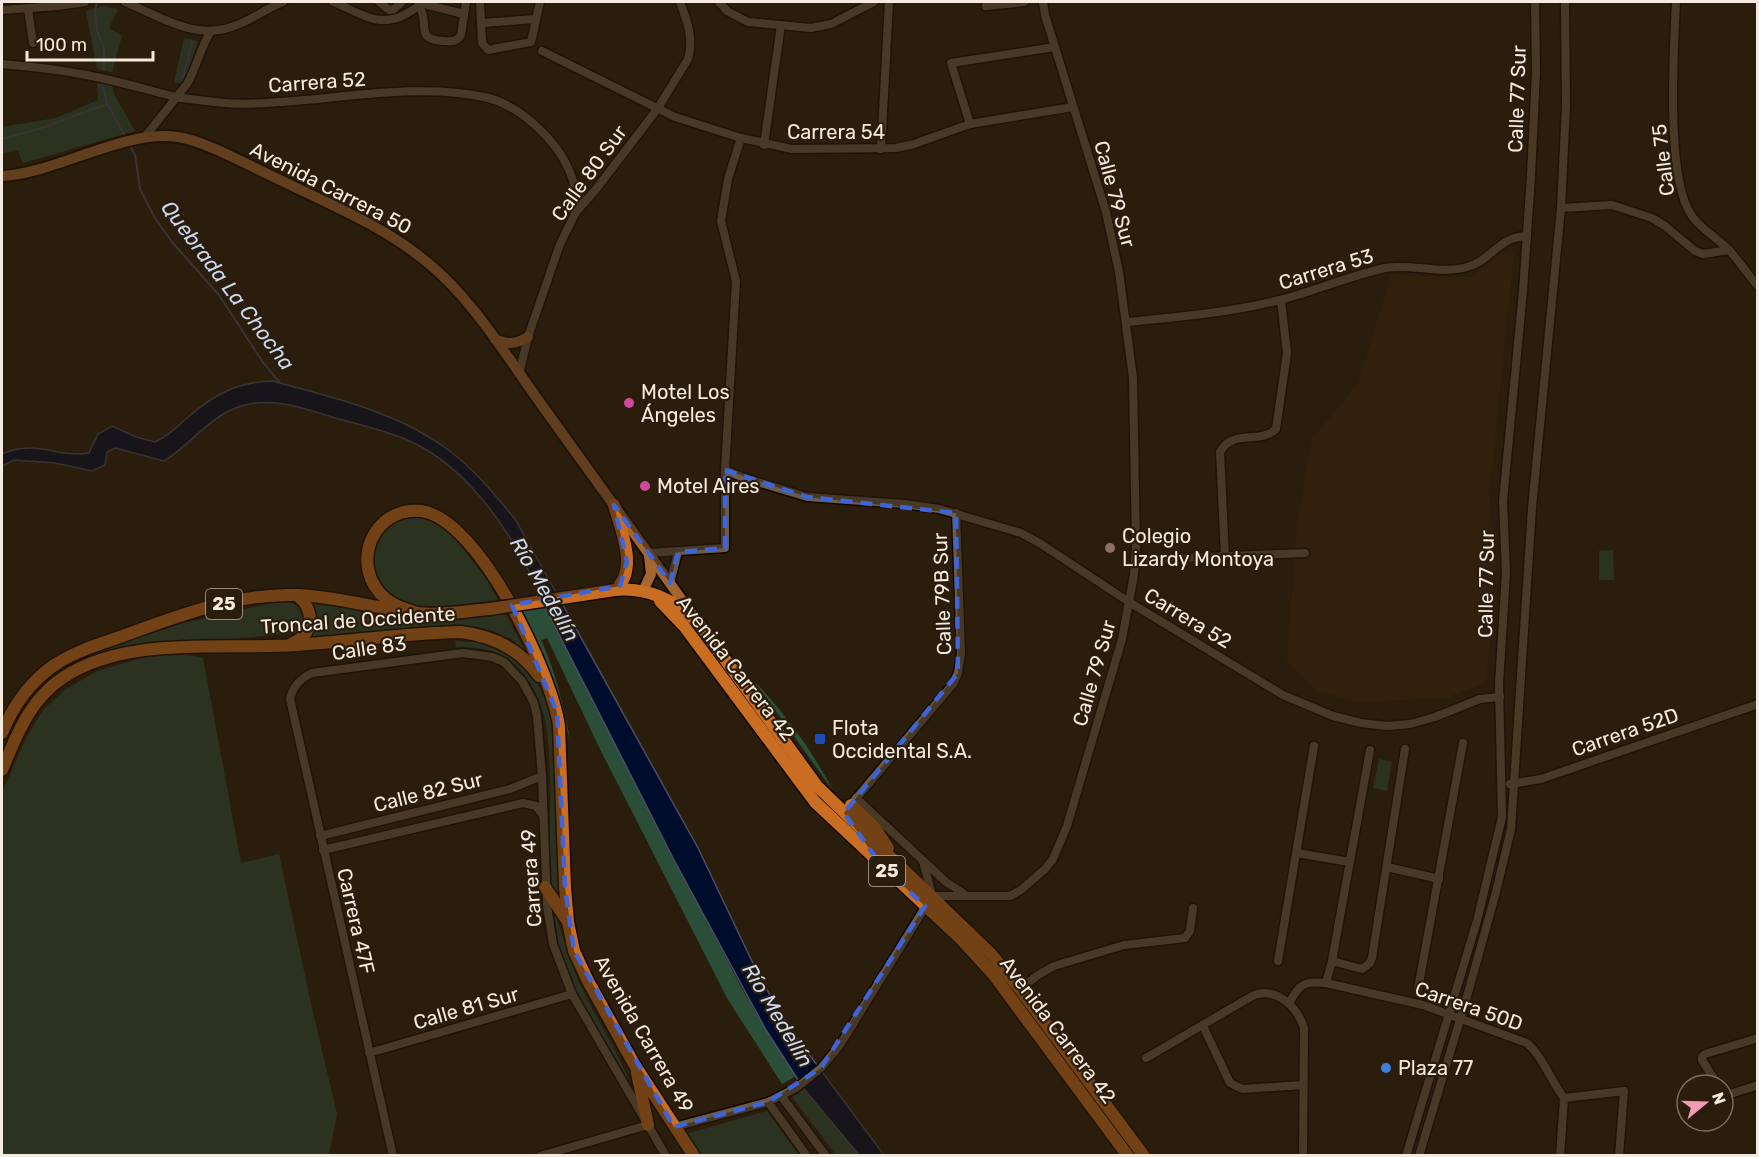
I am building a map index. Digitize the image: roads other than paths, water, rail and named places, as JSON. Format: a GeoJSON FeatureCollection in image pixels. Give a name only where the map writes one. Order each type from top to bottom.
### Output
{"type":"FeatureCollection","features":[{"type":"Feature","properties":{"kind":"highway"},"geometry":{"type":"LineString","coordinates":[[614,505],[627,562],[625,579],[615,590]]}},
{"type":"Feature","properties":{"kind":"highway"},"geometry":{"type":"LineString","coordinates":[[420,614],[387,600],[376,588],[368,573],[366,562],[372,538],[378,530],[387,521],[411,511],[436,515],[448,523],[484,563],[517,615],[548,683],[557,712]]}},
{"type":"Feature","properties":{"kind":"highway","name":"Troncal de Occidente"},"geometry":{"type":"LineString","coordinates":[[2,734],[16,704],[27,690],[40,677],[70,656],[162,621],[246,599],[297,595],[420,614],[489,609],[615,590],[643,591]]}},
{"type":"Feature","properties":{"kind":"highway","name":"Avenida Carrera 42"},"geometry":{"type":"LineString","coordinates":[[643,591],[676,604],[698,622],[806,773],[850,805],[857,825],[896,862],[999,981],[1128,1155]]}},
{"type":"Feature","properties":{"kind":"highway","name":"Avenida Carrera 42"},"geometry":{"type":"LineString","coordinates":[[643,591],[668,607],[815,802],[881,865],[929,901],[991,954],[1020,989],[1144,1155]]}},
{"type":"Feature","properties":{"kind":"highway"},"geometry":{"type":"LineString","coordinates":[[284,645],[300,640],[310,626],[309,608],[297,595]]}},
{"type":"Feature","properties":{"kind":"highway","name":"Troncal de Occidente"},"geometry":{"type":"LineString","coordinates":[[2,770],[28,712],[51,687],[79,669],[95,662],[148,650],[284,645],[448,632],[473,634],[501,642],[531,664],[544,681],[557,712]]}},
{"type":"Feature","properties":{"kind":"highway","name":"Avenida Carrera 49"},"geometry":{"type":"LineString","coordinates":[[557,712],[568,922],[574,951],[634,1064],[694,1155]]}},
{"type":"Feature","properties":{"kind":"highway"},"geometry":{"type":"LineString","coordinates":[[850,805],[876,828],[896,862]]}},
{"type":"Feature","properties":{"kind":"highway"},"geometry":{"type":"LineString","coordinates":[[857,825],[881,865]]}},
{"type":"Feature","properties":{"kind":"highway"},"geometry":{"type":"LineString","coordinates":[[545,887],[568,922]]}},
{"type":"Feature","properties":{"kind":"highway"},"geometry":{"type":"LineString","coordinates":[[634,1064],[648,1125]]}},
{"type":"Feature","properties":{"kind":"main road","name":"Avenida Carrera 50"},"geometry":{"type":"LineString","coordinates":[[2,176],[36,170],[140,139],[168,136],[189,139],[321,199],[386,233],[439,272],[494,339],[698,622]]}},
{"type":"Feature","properties":{"kind":"main road"},"geometry":{"type":"LineString","coordinates":[[494,339],[510,344],[528,337]]}},
{"type":"Feature","properties":{"kind":"main road"},"geometry":{"type":"LineString","coordinates":[[643,591],[651,574],[648,553]]}},
{"type":"Feature","properties":{"kind":"street"},"geometry":{"type":"LineString","coordinates":[[2,10],[85,2]]}},
{"type":"Feature","properties":{"kind":"street"},"geometry":{"type":"LineString","coordinates":[[125,2],[178,26],[211,31],[233,27],[266,5],[283,2]]}},
{"type":"Feature","properties":{"kind":"street"},"geometry":{"type":"LineString","coordinates":[[146,12],[148,2]]}},
{"type":"Feature","properties":{"kind":"street"},"geometry":{"type":"LineString","coordinates":[[333,2],[372,20],[382,21],[396,18],[421,3],[464,14]]}},
{"type":"Feature","properties":{"kind":"street"},"geometry":{"type":"LineString","coordinates":[[380,2],[389,10],[402,2]]}},
{"type":"Feature","properties":{"kind":"street"},"geometry":{"type":"LineString","coordinates":[[421,3],[425,22],[424,32],[427,38],[458,40],[466,2]]}},
{"type":"Feature","properties":{"kind":"street"},"geometry":{"type":"LineString","coordinates":[[480,2],[482,43],[488,50],[531,42],[540,2]]}},
{"type":"Feature","properties":{"kind":"street","name":"Calle 80 Sur"},"geometry":{"type":"LineString","coordinates":[[519,374],[528,337],[547,294],[560,244],[580,207],[658,108],[679,75],[690,50],[688,25],[680,2]]}},
{"type":"Feature","properties":{"kind":"street"},"geometry":{"type":"LineString","coordinates":[[718,2],[727,11],[748,22],[822,27],[874,2]]}},
{"type":"Feature","properties":{"kind":"street"},"geometry":{"type":"LineString","coordinates":[[881,149],[889,2]]}},
{"type":"Feature","properties":{"kind":"street"},"geometry":{"type":"LineString","coordinates":[[986,6],[1024,2]]}},
{"type":"Feature","properties":{"kind":"street","name":"Calle 79 Sur"},"geometry":{"type":"LineString","coordinates":[[929,901],[966,894],[1010,896],[1038,878],[1053,859],[1067,826],[1116,660],[1130,602],[1135,560],[1133,378],[1126,322],[1110,226],[1045,15],[1043,2]]}},
{"type":"Feature","properties":{"kind":"street","name":"Calle 77 Sur"},"geometry":{"type":"LineString","coordinates":[[1406,1155],[1477,921],[1500,828],[1502,784],[1500,697],[1506,594],[1503,501],[1527,236],[1536,98],[1535,2]]}},
{"type":"Feature","properties":{"kind":"street","name":"Calle 77 Sur"},"geometry":{"type":"LineString","coordinates":[[1419,1155],[1496,892],[1511,829],[1532,508],[1561,208],[1566,106],[1564,2]]}},
{"type":"Feature","properties":{"kind":"street","name":"Calle 75"},"geometry":{"type":"LineString","coordinates":[[1676,2],[1674,137],[1683,200],[1691,215],[1729,250],[1758,286]]}},
{"type":"Feature","properties":{"kind":"street"},"geometry":{"type":"LineString","coordinates":[[28,9],[33,43]]}},
{"type":"Feature","properties":{"kind":"street"},"geometry":{"type":"LineString","coordinates":[[481,23],[536,19]]}},
{"type":"Feature","properties":{"kind":"street"},"geometry":{"type":"LineString","coordinates":[[764,145],[781,25]]}},
{"type":"Feature","properties":{"kind":"street"},"geometry":{"type":"LineString","coordinates":[[140,139],[177,97],[192,75],[202,46],[211,31]]}},
{"type":"Feature","properties":{"kind":"street"},"geometry":{"type":"LineString","coordinates":[[970,124],[951,63],[1055,47]]}},
{"type":"Feature","properties":{"kind":"street","name":"Carrera 54"},"geometry":{"type":"LineString","coordinates":[[542,51],[675,117],[764,145],[792,149],[896,148],[970,124],[1074,107]]}},
{"type":"Feature","properties":{"kind":"street","name":"Carrera 52"},"geometry":{"type":"LineString","coordinates":[[2,64],[35,66],[111,80],[177,97],[242,104],[406,92],[484,97],[525,116],[545,135],[567,163],[573,176],[580,207]]}},
{"type":"Feature","properties":{"kind":"street"},"geometry":{"type":"LineString","coordinates":[[648,553],[725,548],[725,470],[736,281],[721,221],[728,178],[741,138]]}},
{"type":"Feature","properties":{"kind":"street"},"geometry":{"type":"LineString","coordinates":[[1561,208],[1612,205],[1652,218],[1695,251],[1703,254],[1729,250]]}},
{"type":"Feature","properties":{"kind":"street","name":"Carrera 53"},"geometry":{"type":"LineString","coordinates":[[1126,322],[1218,313],[1281,300],[1393,267],[1434,269],[1466,267],[1478,262],[1514,236],[1527,236]]}},
{"type":"Feature","properties":{"kind":"street"},"geometry":{"type":"LineString","coordinates":[[1225,557],[1220,452],[1224,444],[1230,440],[1263,436],[1271,434],[1276,429],[1287,353],[1281,300]]}},
{"type":"Feature","properties":{"kind":"street","name":"Carrera 52"},"geometry":{"type":"LineString","coordinates":[[725,470],[807,497],[903,504],[956,513],[1031,538],[1282,695],[1333,716],[1387,726],[1410,724],[1480,699],[1500,697]]}},
{"type":"Feature","properties":{"kind":"street","name":"Calle 79B Sur"},"geometry":{"type":"LineString","coordinates":[[850,805],[953,684],[958,673],[961,654],[956,513]]}},
{"type":"Feature","properties":{"kind":"street"},"geometry":{"type":"LineString","coordinates":[[670,583],[678,552]]}},
{"type":"Feature","properties":{"kind":"street"},"geometry":{"type":"LineString","coordinates":[[1135,560],[1305,553]]}},
{"type":"Feature","properties":{"kind":"street","name":"Calle 83"},"geometry":{"type":"LineString","coordinates":[[291,693],[299,681],[312,673],[463,653],[492,657],[504,662],[522,681]]}},
{"type":"Feature","properties":{"kind":"street","name":"Carrera 49"},"geometry":{"type":"LineString","coordinates":[[522,681],[534,703],[542,776],[545,887],[553,944],[572,994],[666,1155]]}},
{"type":"Feature","properties":{"kind":"street","name":"Carrera 47F"},"geometry":{"type":"LineString","coordinates":[[291,693],[290,706],[393,1155]]}},
{"type":"Feature","properties":{"kind":"street","name":"Carrera 52D"},"geometry":{"type":"LineString","coordinates":[[1502,784],[1535,781],[1758,704]]}},
{"type":"Feature","properties":{"kind":"street"},"geometry":{"type":"LineString","coordinates":[[1418,990],[1463,743]]}},
{"type":"Feature","properties":{"kind":"street"},"geometry":{"type":"LineString","coordinates":[[1278,961],[1289,891],[1298,853],[1314,747]]}},
{"type":"Feature","properties":{"kind":"street"},"geometry":{"type":"LineString","coordinates":[[1326,983],[1332,961],[1370,750]]}},
{"type":"Feature","properties":{"kind":"street"},"geometry":{"type":"LineString","coordinates":[[1332,961],[1357,969],[1362,969],[1370,963],[1405,750]]}},
{"type":"Feature","properties":{"kind":"street","name":"Calle 82 Sur"},"geometry":{"type":"LineString","coordinates":[[320,836],[510,789],[542,776]]}},
{"type":"Feature","properties":{"kind":"street","name":"Calle 82 Sur"},"geometry":{"type":"LineString","coordinates":[[323,850],[523,803],[536,806],[543,815]]}},
{"type":"Feature","properties":{"kind":"street"},"geometry":{"type":"LineString","coordinates":[[850,805],[923,860],[951,887],[966,894]]}},
{"type":"Feature","properties":{"kind":"street"},"geometry":{"type":"LineString","coordinates":[[1298,853],[1350,862]]}},
{"type":"Feature","properties":{"kind":"street"},"geometry":{"type":"LineString","coordinates":[[674,1127],[768,1102],[796,1088],[821,1068],[831,1057],[929,901],[923,860]]}},
{"type":"Feature","properties":{"kind":"street"},"geometry":{"type":"LineString","coordinates":[[1387,867],[1439,879]]}},
{"type":"Feature","properties":{"kind":"street"},"geometry":{"type":"LineString","coordinates":[[1020,989],[1054,966],[1124,945],[1185,939],[1190,930],[1193,908]]}},
{"type":"Feature","properties":{"kind":"street","name":"Carrera 50D"},"geometry":{"type":"LineString","coordinates":[[1289,1003],[1297,989],[1304,983],[1311,982],[1326,983],[1423,1005],[1527,1043],[1535,1050],[1549,1077],[1564,1098]]}},
{"type":"Feature","properties":{"kind":"street"},"geometry":{"type":"LineString","coordinates":[[1146,1058],[1236,1005],[1264,992],[1271,993],[1289,1003],[1298,1014],[1304,1028],[1303,1155]]}},
{"type":"Feature","properties":{"kind":"street","name":"Calle 81 Sur"},"geometry":{"type":"LineString","coordinates":[[369,1053],[572,994]]}},
{"type":"Feature","properties":{"kind":"street"},"geometry":{"type":"LineString","coordinates":[[1203,1026],[1230,1083],[1236,1087],[1242,1089],[1303,1085]]}},
{"type":"Feature","properties":{"kind":"street"},"geometry":{"type":"LineString","coordinates":[[1710,1073],[1702,1060],[1705,1054],[1758,1038]]}},
{"type":"Feature","properties":{"kind":"street"},"geometry":{"type":"LineString","coordinates":[[1735,1092],[1758,1085]]}},
{"type":"Feature","properties":{"kind":"street"},"geometry":{"type":"LineString","coordinates":[[1560,1155],[1564,1098],[1624,1091],[1619,1155]]}},
{"type":"Feature","properties":{"kind":"street"},"geometry":{"type":"LineString","coordinates":[[782,1096],[826,1155]]}},
{"type":"Feature","properties":{"kind":"street"},"geometry":{"type":"LineString","coordinates":[[768,1102],[807,1155]]}},
{"type":"Feature","properties":{"kind":"street"},"geometry":{"type":"LineString","coordinates":[[788,1129],[791,1124],[799,1121]]}},
{"type":"Feature","properties":{"kind":"street"},"geometry":{"type":"LineString","coordinates":[[540,1155],[648,1125]]}},
{"type":"Feature","properties":{"kind":"water","name":"Río Medellín"},"geometry":{"type":"Polygon","coordinates":[[[272,381],[366,408],[431,438],[469,467],[515,519],[698,848],[759,976],[788,1026],[884,1155],[859,1155],[804,1089],[766,1030],[674,860],[522,558],[507,533],[472,487],[451,468],[429,451],[397,436],[301,408],[265,402],[241,406],[229,411],[210,423],[164,461],[115,448],[107,452],[105,465],[92,471],[55,463],[14,460],[2,466],[2,454],[26,448],[77,454],[89,453],[98,434],[112,426],[136,437],[155,442],[217,396],[248,384],[272,381]]]}},
{"type":"Feature","properties":{"kind":"waterway"},"geometry":{"type":"LineString","coordinates":[[97,2],[95,10],[97,31],[104,47],[104,69]]}},
{"type":"Feature","properties":{"kind":"waterway","name":"Quebrada La Chocha"},"geometry":{"type":"LineString","coordinates":[[182,83],[192,41]]}},
{"type":"Feature","properties":{"kind":"waterway"},"geometry":{"type":"LineString","coordinates":[[103,87],[107,103],[126,138]]}},
{"type":"Feature","properties":{"kind":"waterway"},"geometry":{"type":"LineString","coordinates":[[2,139],[45,127],[107,104]]}},
{"type":"Feature","properties":{"kind":"waterway","name":"Quebrada La Chocha"},"geometry":{"type":"LineString","coordinates":[[130,146],[135,155],[140,189],[155,218],[172,242],[219,295],[262,361],[280,383]]}},
{"type":"Feature","properties":{"kind":"place","name":"Motel Los Ángeles"},"geometry":{"type":"Point","coordinates":[629,403]}},
{"type":"Feature","properties":{"kind":"place","name":"Motel Aires"},"geometry":{"type":"Point","coordinates":[645,486]}},
{"type":"Feature","properties":{"kind":"place","name":"Colegio Lizardy Montoya"},"geometry":{"type":"Point","coordinates":[1110,548]}},
{"type":"Feature","properties":{"kind":"place","name":"Flota Occidental S.A."},"geometry":{"type":"Point","coordinates":[820,739]}},
{"type":"Feature","properties":{"kind":"place","name":"Plaza 77"},"geometry":{"type":"Point","coordinates":[1386,1068]}}]}
